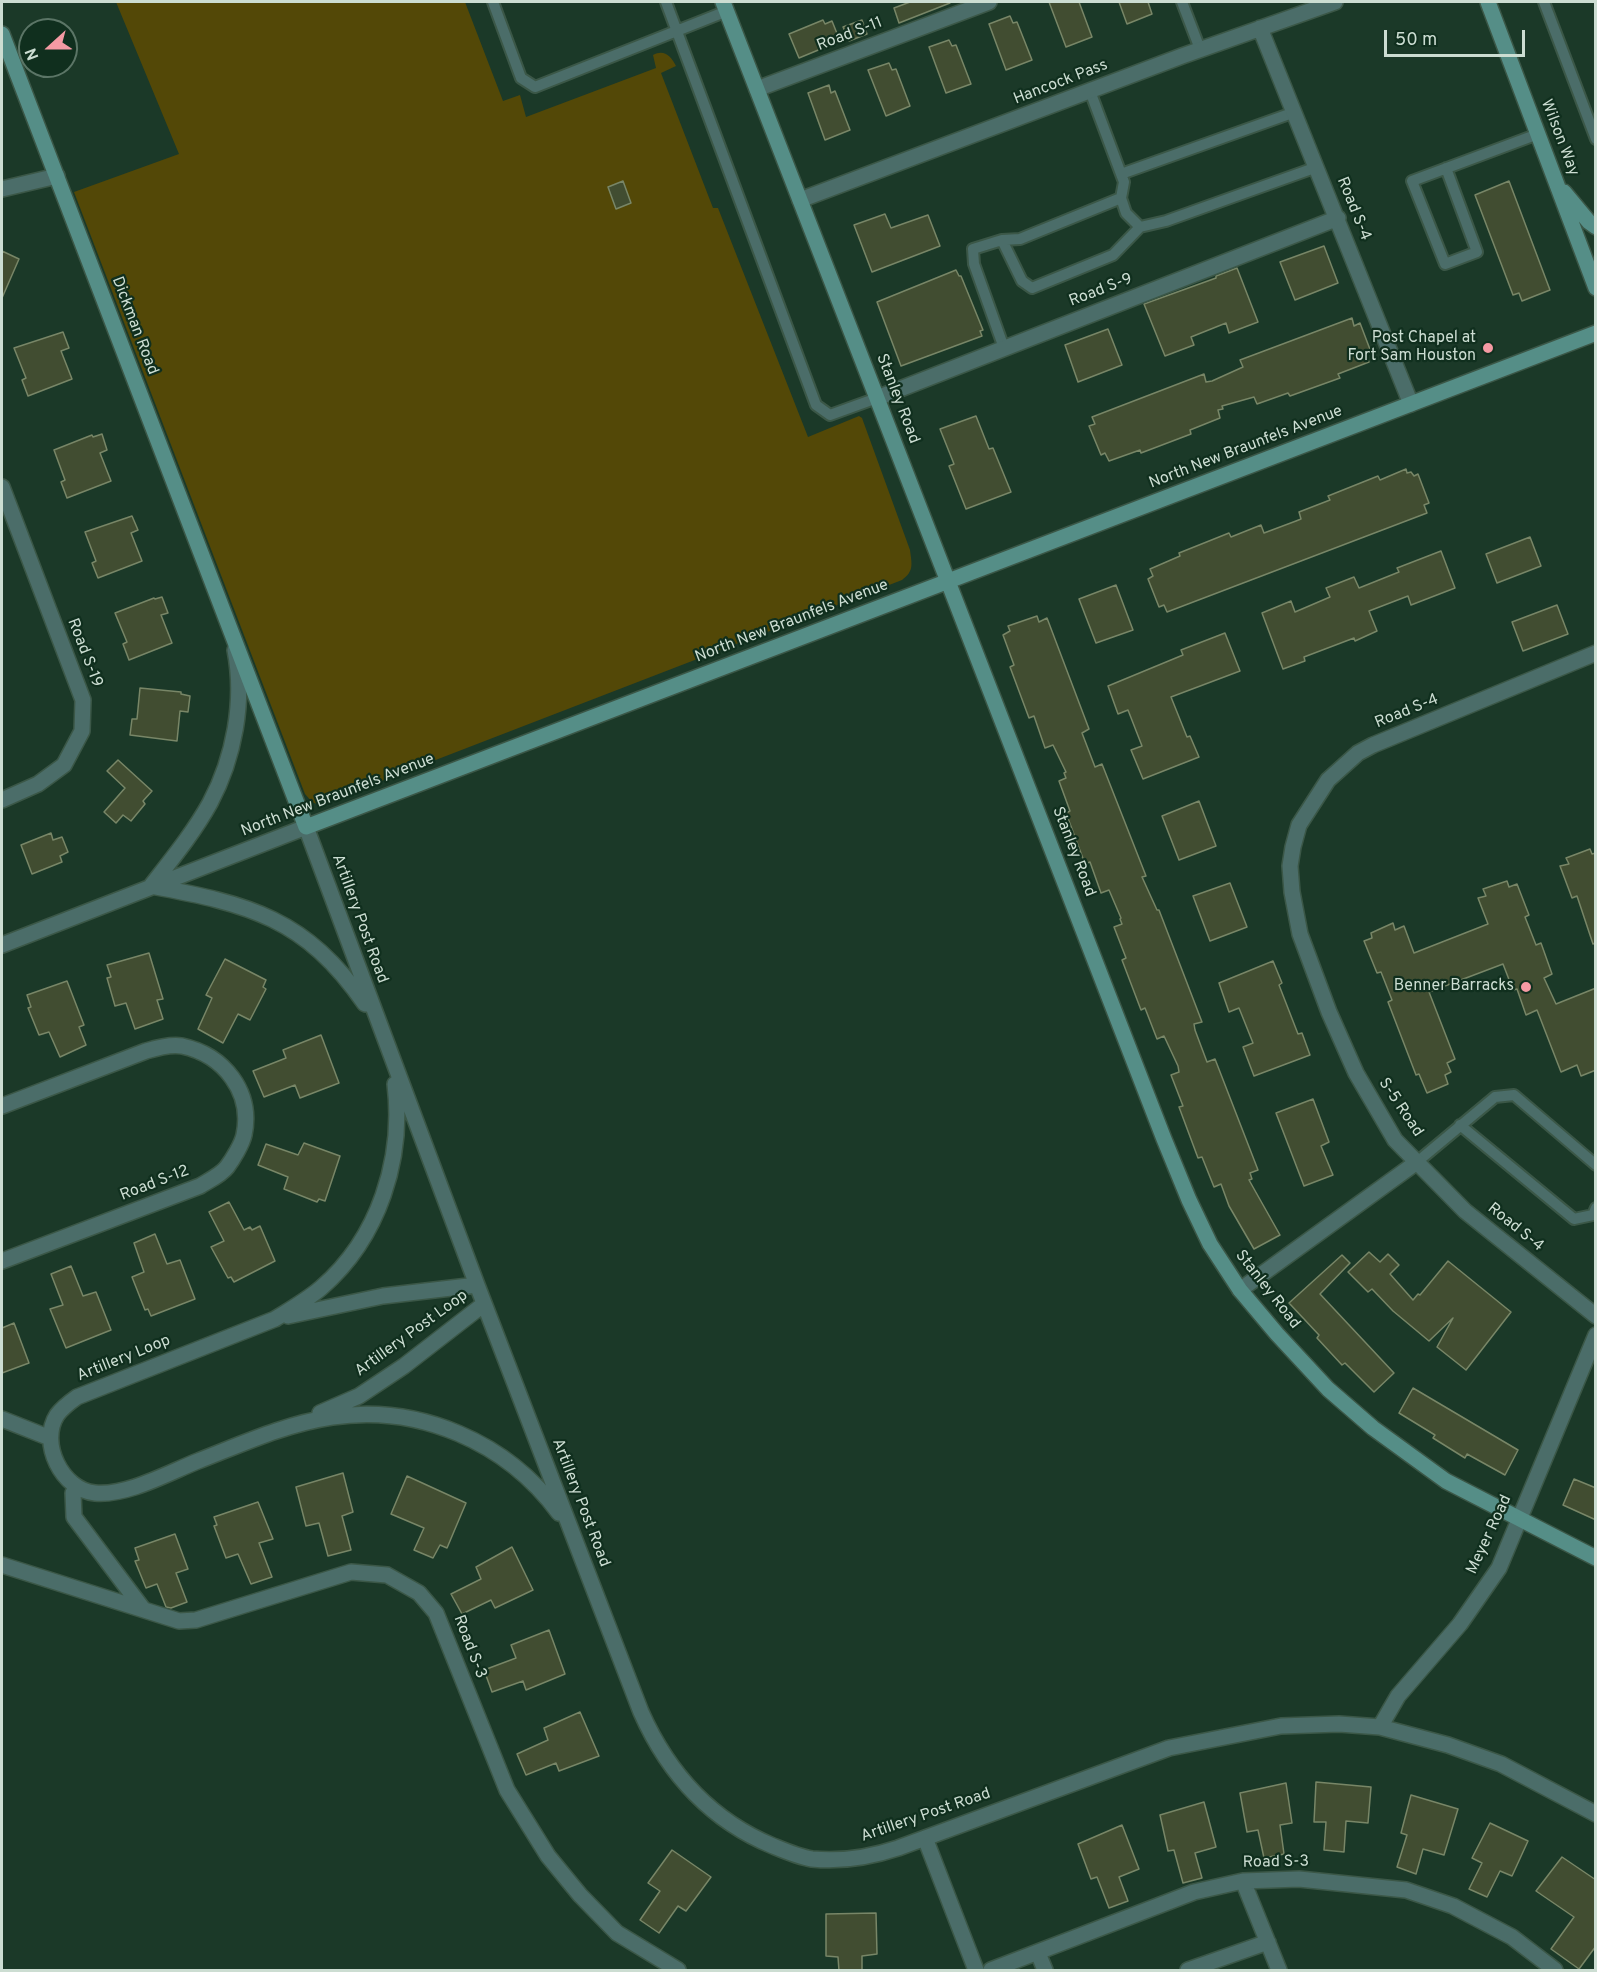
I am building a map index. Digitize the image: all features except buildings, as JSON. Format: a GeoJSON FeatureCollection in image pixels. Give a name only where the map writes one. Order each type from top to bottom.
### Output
{"type":"FeatureCollection","features":[{"type":"Feature","properties":{"kind":"street","name":"Road S-11"},"geometry":{"type":"LineString","coordinates":[[758,89],[989,2]]}},
{"type":"Feature","properties":{"kind":"street","name":"Hancock Pass"},"geometry":{"type":"LineString","coordinates":[[800,200],[1200,50],[1335,2]]}},
{"type":"Feature","properties":{"kind":"street","name":"Wilson Way"},"geometry":{"type":"LineString","coordinates":[[1488,2],[1596,288]]}},
{"type":"Feature","properties":{"kind":"street","name":"Stanley Road"},"geometry":{"type":"LineString","coordinates":[[725,6],[950,580],[1185,1190],[1210,1244],[1240,1290],[1277,1334],[1328,1389],[1373,1428],[1446,1481],[1596,1558]]}},
{"type":"Feature","properties":{"kind":"street","name":"Road S-4"},"geometry":{"type":"LineString","coordinates":[[1260,28],[1411,404]]}},
{"type":"Feature","properties":{"kind":"street","name":"Dickman Road"},"geometry":{"type":"LineString","coordinates":[[2,34],[306,827]]}},
{"type":"Feature","properties":{"kind":"street"},"geometry":{"type":"LineString","coordinates":[[2,189],[57,176]]}},
{"type":"Feature","properties":{"kind":"street"},"geometry":{"type":"LineString","coordinates":[[1556,181],[1589,222],[1596,227]]}},
{"type":"Feature","properties":{"kind":"street","name":"Road S-9"},"geometry":{"type":"LineString","coordinates":[[877,398],[1338,218]]}},
{"type":"Feature","properties":{"kind":"street","name":"North New Braunfels Avenue"},"geometry":{"type":"LineString","coordinates":[[2,944],[1596,333]]}},
{"type":"Feature","properties":{"kind":"street","name":"Road S-19"},"geometry":{"type":"LineString","coordinates":[[2,487],[83,700],[82,731],[64,765],[38,784],[2,800]]}},
{"type":"Feature","properties":{"kind":"street","name":"Dickman Road"},"geometry":{"type":"LineString","coordinates":[[151,886],[210,803],[224,773],[231,750],[238,702],[236,654],[231,631]]}},
{"type":"Feature","properties":{"kind":"street","name":"Road S-4"},"geometry":{"type":"LineString","coordinates":[[1290,866],[1299,825],[1309,807],[1328,780],[1358,753],[1596,653]]}},
{"type":"Feature","properties":{"kind":"street","name":"Artillery Post Road"},"geometry":{"type":"LineString","coordinates":[[306,827],[484,1304],[640,1712],[651,1735],[679,1777],[729,1823],[753,1838],[811,1859],[864,1857],[898,1848],[1169,1748],[1281,1726],[1339,1724],[1380,1728],[1448,1745],[1500,1764],[1596,1814]]}},
{"type":"Feature","properties":{"kind":"street","name":"S-5 Road"},"geometry":{"type":"LineString","coordinates":[[1240,1290],[1417,1162],[1395,1140],[1376,1109],[1356,1073],[1329,1012],[1300,934],[1292,892],[1290,866]]}},
{"type":"Feature","properties":{"kind":"street","name":"Artillery Post Road"},"geometry":{"type":"LineString","coordinates":[[151,886],[239,905],[281,923],[319,949],[335,965],[379,1024]]}},
{"type":"Feature","properties":{"kind":"street","name":"Road S-12"},"geometry":{"type":"LineString","coordinates":[[2,1106],[146,1051],[181,1046],[213,1057],[234,1079],[245,1106],[244,1136],[226,1169],[200,1186],[2,1261]]}},
{"type":"Feature","properties":{"kind":"street","name":"Artillery Loop"},"geometry":{"type":"LineString","coordinates":[[50,1438],[56,1416],[77,1397],[275,1319],[304,1302],[339,1270],[367,1231],[386,1191],[394,1156],[398,1121],[392,1060]]}},
{"type":"Feature","properties":{"kind":"street","name":"Road S-4"},"geometry":{"type":"LineString","coordinates":[[1417,1162],[1465,1211],[1596,1316]]}},
{"type":"Feature","properties":{"kind":"street","name":"Artillery Post Loop"},"geometry":{"type":"LineString","coordinates":[[275,1319],[383,1296],[477,1285]]}},
{"type":"Feature","properties":{"kind":"street","name":"Artillery Post Loop"},"geometry":{"type":"LineString","coordinates":[[297,1424],[368,1390],[404,1366],[484,1304]]}},
{"type":"Feature","properties":{"kind":"street","name":"Meyer Road"},"geometry":{"type":"LineString","coordinates":[[1380,1728],[1398,1696],[1460,1624],[1499,1568],[1596,1335]]}},
{"type":"Feature","properties":{"kind":"street"},"geometry":{"type":"LineString","coordinates":[[2,1419],[50,1438],[55,1459],[64,1473],[77,1487],[94,1493],[127,1490],[297,1424],[357,1414],[381,1414],[431,1423],[472,1439],[494,1451],[514,1466],[550,1501],[570,1528]]}},
{"type":"Feature","properties":{"kind":"street"},"geometry":{"type":"LineString","coordinates":[[77,1487],[73,1492],[74,1517],[143,1609]]}},
{"type":"Feature","properties":{"kind":"street","name":"Road S-3"},"geometry":{"type":"LineString","coordinates":[[2,1565],[179,1621],[196,1620],[351,1572],[387,1575],[419,1593],[436,1613],[507,1790],[548,1856],[580,1895],[617,1933],[678,1971]]}},
{"type":"Feature","properties":{"kind":"street"},"geometry":{"type":"LineString","coordinates":[[925,1838],[976,1971]]}},
{"type":"Feature","properties":{"kind":"street","name":"Road S-3"},"geometry":{"type":"LineString","coordinates":[[991,1971],[1194,1892],[1244,1881],[1299,1879],[1406,1890],[1453,1906],[1512,1937],[1555,1971]]}},
{"type":"Feature","properties":{"kind":"street"},"geometry":{"type":"LineString","coordinates":[[1244,1881],[1279,1971]]}},
{"type":"Feature","properties":{"kind":"street"},"geometry":{"type":"LineString","coordinates":[[1188,1971],[1268,1942]]}},
{"type":"Feature","properties":{"kind":"street"},"geometry":{"type":"LineString","coordinates":[[1038,1953],[1045,1971]]}},
{"type":"Feature","properties":{"kind":"lane"},"geometry":{"type":"LineString","coordinates":[[493,2],[521,78],[535,87],[678,31],[725,6]]}},
{"type":"Feature","properties":{"kind":"lane"},"geometry":{"type":"LineString","coordinates":[[666,2],[816,405],[830,415],[877,398]]}},
{"type":"Feature","properties":{"kind":"lane"},"geometry":{"type":"LineString","coordinates":[[1182,2],[1200,50]]}},
{"type":"Feature","properties":{"kind":"lane"},"geometry":{"type":"LineString","coordinates":[[1545,2],[1596,139]]}},
{"type":"Feature","properties":{"kind":"lane"},"geometry":{"type":"LineString","coordinates":[[1090,91],[1124,182],[1121,198],[1126,213],[1140,227]]}},
{"type":"Feature","properties":{"kind":"lane"},"geometry":{"type":"LineString","coordinates":[[1121,174],[1294,112]]}},
{"type":"Feature","properties":{"kind":"lane"},"geometry":{"type":"LineString","coordinates":[[1446,168],[1477,252],[1445,264],[1412,181],[1446,168],[1538,134]]}},
{"type":"Feature","properties":{"kind":"lane"},"geometry":{"type":"LineString","coordinates":[[1002,240],[1022,281],[1032,288],[1113,255],[1140,227],[1166,221],[1317,167]]}},
{"type":"Feature","properties":{"kind":"lane"},"geometry":{"type":"LineString","coordinates":[[1004,348],[974,264],[973,249],[1002,240],[1020,239],[1121,198]]}},
{"type":"Feature","properties":{"kind":"lane"},"geometry":{"type":"LineString","coordinates":[[1417,1162],[1496,1096],[1514,1095],[1596,1165]]}},
{"type":"Feature","properties":{"kind":"lane"},"geometry":{"type":"LineString","coordinates":[[1460,1125],[1574,1218],[1595,1213]]}},
{"type":"Feature","properties":{"kind":"shaded area"},"geometry":{"type":"Polygon","coordinates":[[[116,2],[465,2],[503,101],[520,95],[526,117],[656,68],[653,55],[667,54],[676,66],[661,73],[713,208],[718,208],[808,437],[859,416],[862,418],[910,550],[912,564],[909,574],[902,580],[319,805],[312,802],[305,794],[74,192],[179,154],[116,2]]]}},
{"type":"Feature","properties":{"kind":"place","name":"Post Chapel at Fort Sam Houston"},"geometry":{"type":"Point","coordinates":[1488,348]}},
{"type":"Feature","properties":{"kind":"place","name":"Benner Barracks"},"geometry":{"type":"Point","coordinates":[1526,987]}}]}
